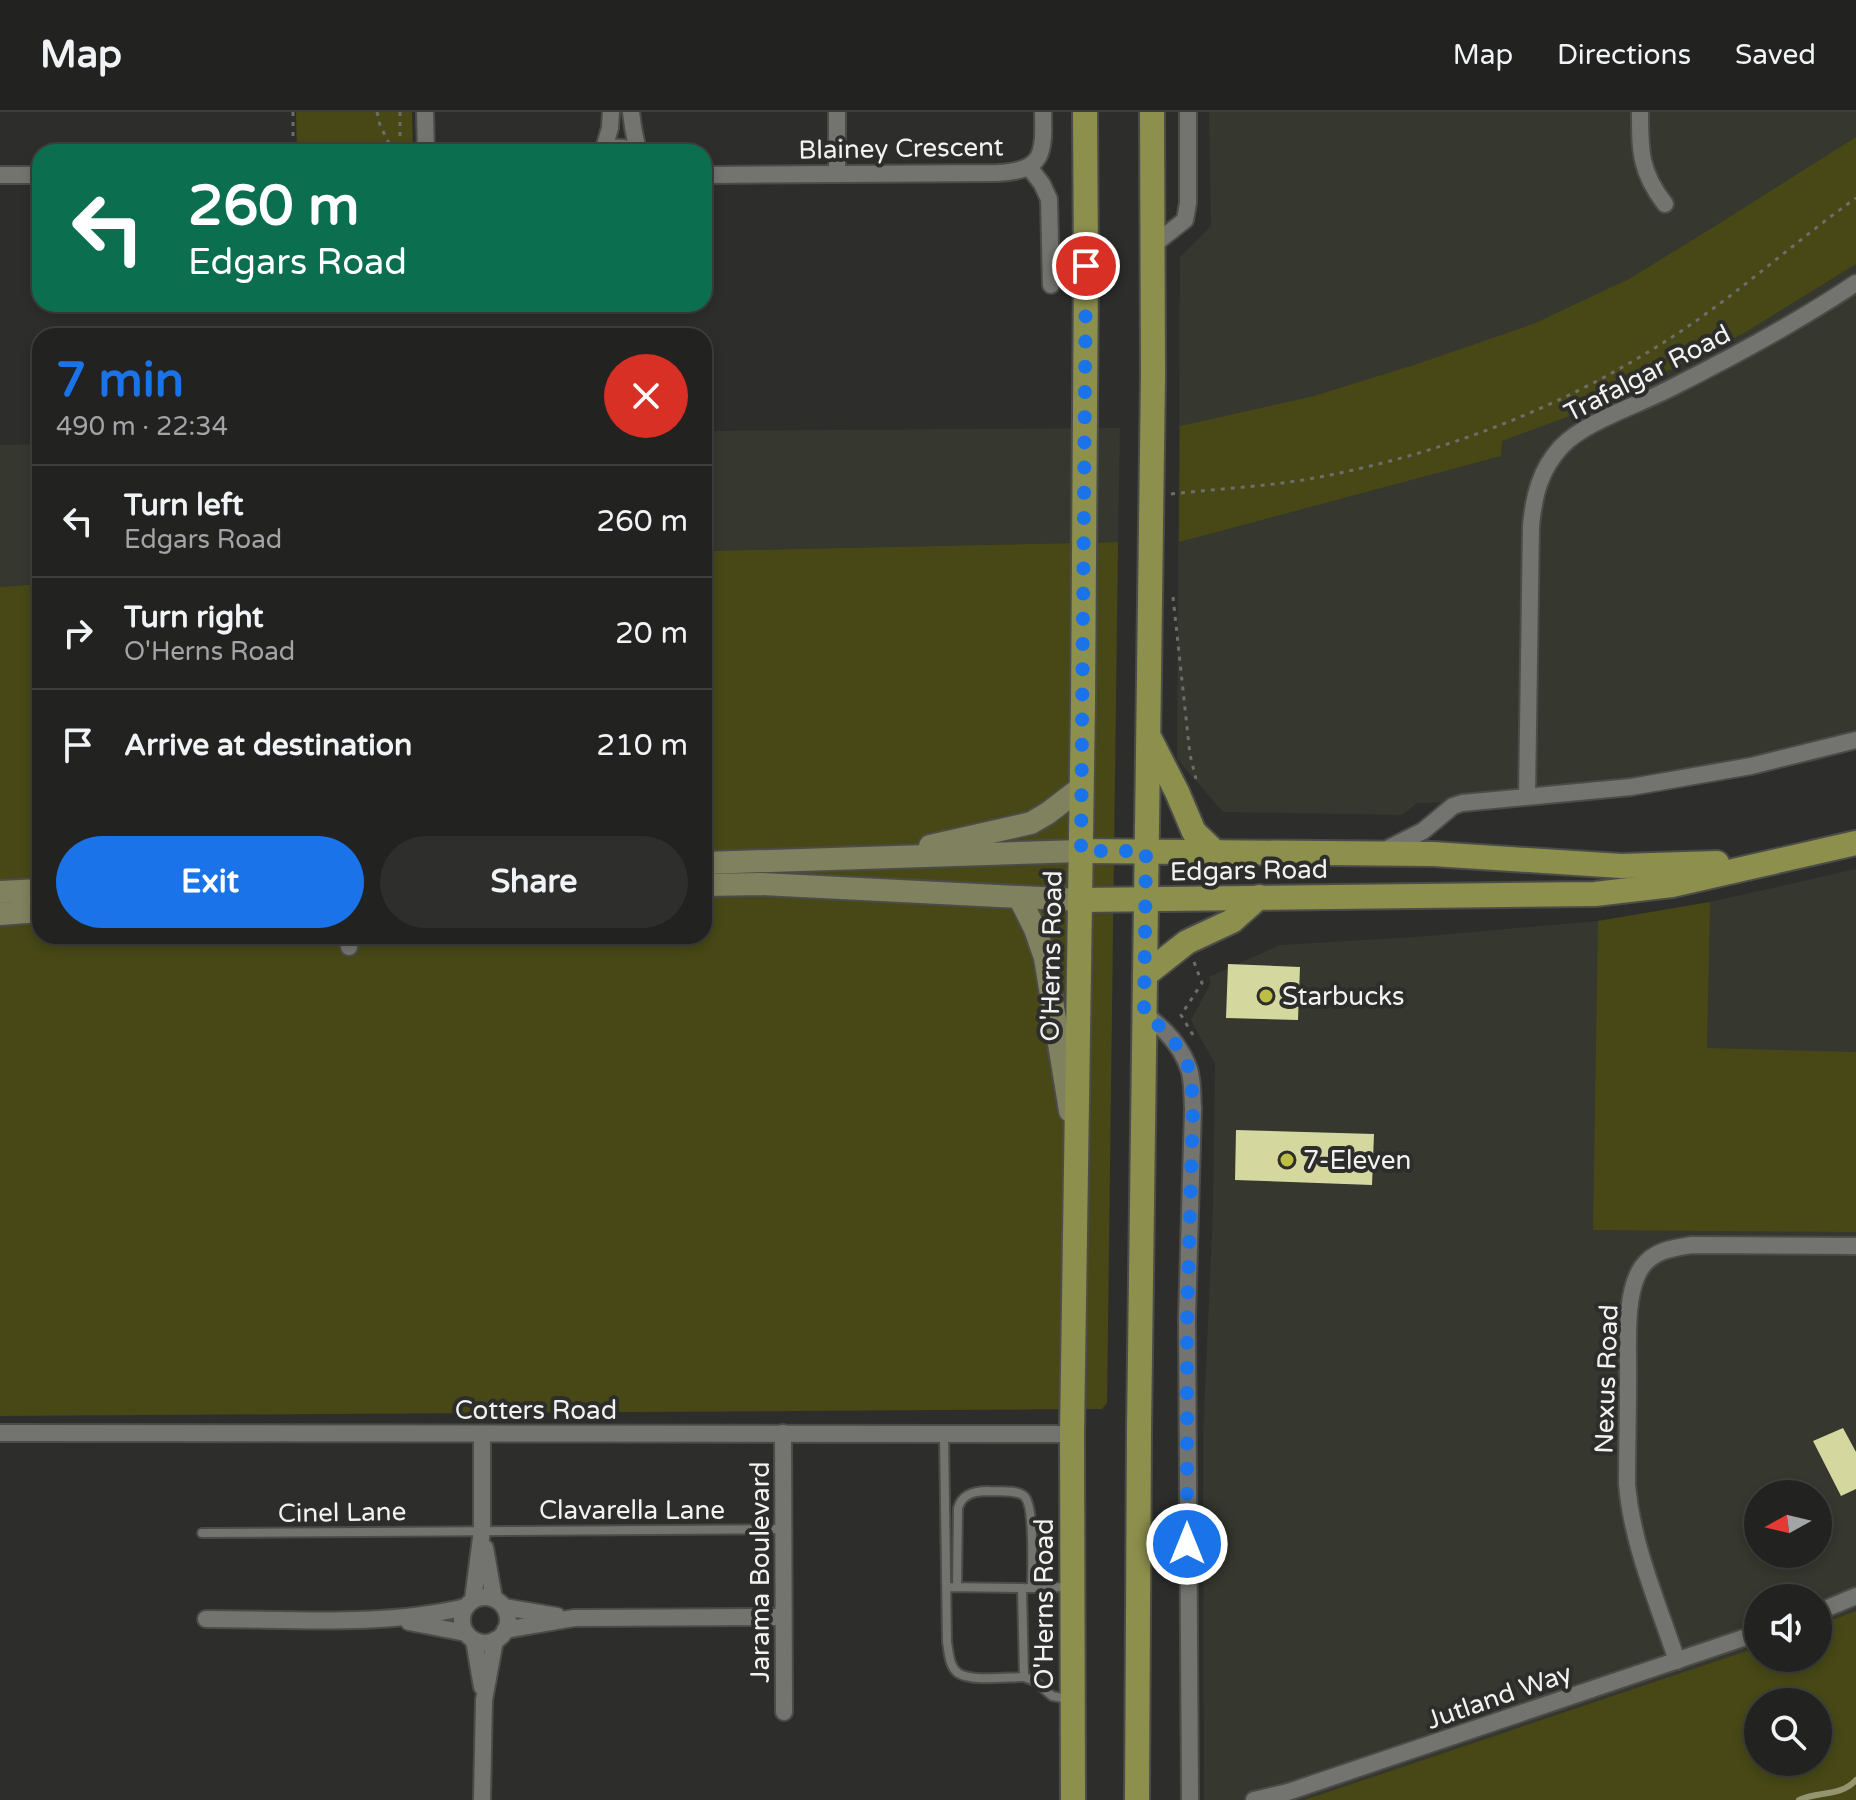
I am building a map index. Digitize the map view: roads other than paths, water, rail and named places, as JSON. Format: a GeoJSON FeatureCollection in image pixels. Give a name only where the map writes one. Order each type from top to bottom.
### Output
{"type":"FeatureCollection","features":[{"type":"Feature","properties":{"kind":"main road","name":"O'Herns Road"},"geometry":{"type":"LineString","coordinates":[[1073,1800],[1072,1434],[1082,787],[1085,112]]}},
{"type":"Feature","properties":{"kind":"main road"},"geometry":{"type":"LineString","coordinates":[[1137,1800],[1138,1445],[1153,375],[1152,112]]}},
{"type":"Feature","properties":{"kind":"main road"},"geometry":{"type":"LineString","coordinates":[[1147,733],[1194,832],[1215,852]]}},
{"type":"Feature","properties":{"kind":"main road"},"geometry":{"type":"LineString","coordinates":[[886,857],[1031,823],[1082,787]]}},
{"type":"Feature","properties":{"kind":"main road","name":"Edgars Road"},"geometry":{"type":"LineString","coordinates":[[712,885],[761,884],[1146,901],[1595,894],[1672,885],[1856,843]]}},
{"type":"Feature","properties":{"kind":"main road","name":"Edgars Road"},"geometry":{"type":"LineString","coordinates":[[712,863],[1081,851],[1448,855],[1621,866],[1791,858]]}},
{"type":"Feature","properties":{"kind":"main road"},"geometry":{"type":"LineString","coordinates":[[0,892],[32,890]]}},
{"type":"Feature","properties":{"kind":"main road"},"geometry":{"type":"LineString","coordinates":[[1019,897],[1045,958],[1076,1152]]}},
{"type":"Feature","properties":{"kind":"main road"},"geometry":{"type":"LineString","coordinates":[[1145,975],[1187,942],[1232,921],[1259,897]]}},
{"type":"Feature","properties":{"kind":"main road"},"geometry":{"type":"LineString","coordinates":[[0,914],[32,912]]}},
{"type":"Feature","properties":{"kind":"street"},"geometry":{"type":"LineString","coordinates":[[425,112],[426,144]]}},
{"type":"Feature","properties":{"kind":"street"},"geometry":{"type":"LineString","coordinates":[[606,144],[611,112]]}},
{"type":"Feature","properties":{"kind":"street"},"geometry":{"type":"LineString","coordinates":[[631,112],[635,144]]}},
{"type":"Feature","properties":{"kind":"street"},"geometry":{"type":"LineString","coordinates":[[837,112],[837,173]]}},
{"type":"Feature","properties":{"kind":"street","name":"Blainey Crescent"},"geometry":{"type":"LineString","coordinates":[[712,174],[997,173],[1022,170],[1029,167],[1040,154],[1043,112]]}},
{"type":"Feature","properties":{"kind":"street"},"geometry":{"type":"LineString","coordinates":[[1152,246],[1185,220],[1188,203],[1188,112]]}},
{"type":"Feature","properties":{"kind":"street"},"geometry":{"type":"LineString","coordinates":[[1640,112],[1643,166],[1652,187],[1665,204]]}},
{"type":"Feature","properties":{"kind":"street"},"geometry":{"type":"LineString","coordinates":[[1029,167],[1049,199],[1051,285]]}},
{"type":"Feature","properties":{"kind":"street"},"geometry":{"type":"LineString","coordinates":[[0,175],[32,175]]}},
{"type":"Feature","properties":{"kind":"street","name":"Trafalgar Road"},"geometry":{"type":"LineString","coordinates":[[1527,796],[1531,526],[1539,482],[1550,461],[1582,431],[1764,340],[1856,283]]}},
{"type":"Feature","properties":{"kind":"street"},"geometry":{"type":"LineString","coordinates":[[1378,854],[1423,831],[1453,806],[1462,803],[1631,787],[1802,755],[1856,740]]}},
{"type":"Feature","properties":{"kind":"street"},"geometry":{"type":"LineString","coordinates":[[1144,1014],[1162,1027],[1183,1057],[1192,1084],[1187,1318],[1190,1800]]}},
{"type":"Feature","properties":{"kind":"street","name":"Nexus Road"},"geometry":{"type":"LineString","coordinates":[[1677,1661],[1628,1503],[1629,1311],[1635,1278],[1654,1255],[1692,1245],[1856,1246]]}},
{"type":"Feature","properties":{"kind":"street","name":"Cotters Road"},"geometry":{"type":"LineString","coordinates":[[0,1433],[1072,1434]]}},
{"type":"Feature","properties":{"kind":"street","name":"Jarama Boulevard"},"geometry":{"type":"LineString","coordinates":[[783,1433],[784,1712]]}},
{"type":"Feature","properties":{"kind":"street"},"geometry":{"type":"LineString","coordinates":[[482,1434],[482,1530],[469,1604],[462,1620],[470,1636],[484,1700]]}},
{"type":"Feature","properties":{"kind":"street"},"geometry":{"type":"LineString","coordinates":[[482,1530],[499,1603],[507,1622],[500,1635],[484,1700],[482,1800]]}},
{"type":"Feature","properties":{"kind":"street"},"geometry":{"type":"LineString","coordinates":[[1832,1606],[1856,1596]]}},
{"type":"Feature","properties":{"kind":"street"},"geometry":{"type":"LineString","coordinates":[[206,1619],[392,1619],[439,1613],[469,1604],[479,1597],[574,1618],[783,1617]]}},
{"type":"Feature","properties":{"kind":"street"},"geometry":{"type":"LineString","coordinates":[[392,1619],[488,1642],[500,1635],[574,1618]]}},
{"type":"Feature","properties":{"kind":"street","name":"Jutland Way"},"geometry":{"type":"LineString","coordinates":[[1254,1800],[1288,1792],[1744,1638]]}},
{"type":"Feature","properties":{"kind":"lane"},"geometry":{"type":"LineString","coordinates":[[944,1433],[950,1660],[957,1672],[970,1678],[1024,1677],[1035,1681],[1052,1696],[1073,1700]]}},
{"type":"Feature","properties":{"kind":"lane"},"geometry":{"type":"LineString","coordinates":[[957,1587],[958,1508],[961,1499],[980,1491],[1022,1494],[1027,1498],[1031,1518],[1024,1677]]}},
{"type":"Feature","properties":{"kind":"lane","name":"Clavarella Lane"},"geometry":{"type":"LineString","coordinates":[[482,1530],[783,1529]]}},
{"type":"Feature","properties":{"kind":"lane","name":"Cinel Lane"},"geometry":{"type":"LineString","coordinates":[[202,1533],[482,1530]]}},
{"type":"Feature","properties":{"kind":"lane"},"geometry":{"type":"LineString","coordinates":[[947,1587],[1072,1587]]}},
{"type":"Feature","properties":{"kind":"waterway"},"geometry":{"type":"LineString","coordinates":[[1799,1800],[1843,1789],[1856,1780]]}},
{"type":"Feature","properties":{"kind":"place","name":"Starbucks"},"geometry":{"type":"Point","coordinates":[1266,996]}},
{"type":"Feature","properties":{"kind":"place","name":"7-Eleven"},"geometry":{"type":"Point","coordinates":[1287,1160]}}]}
